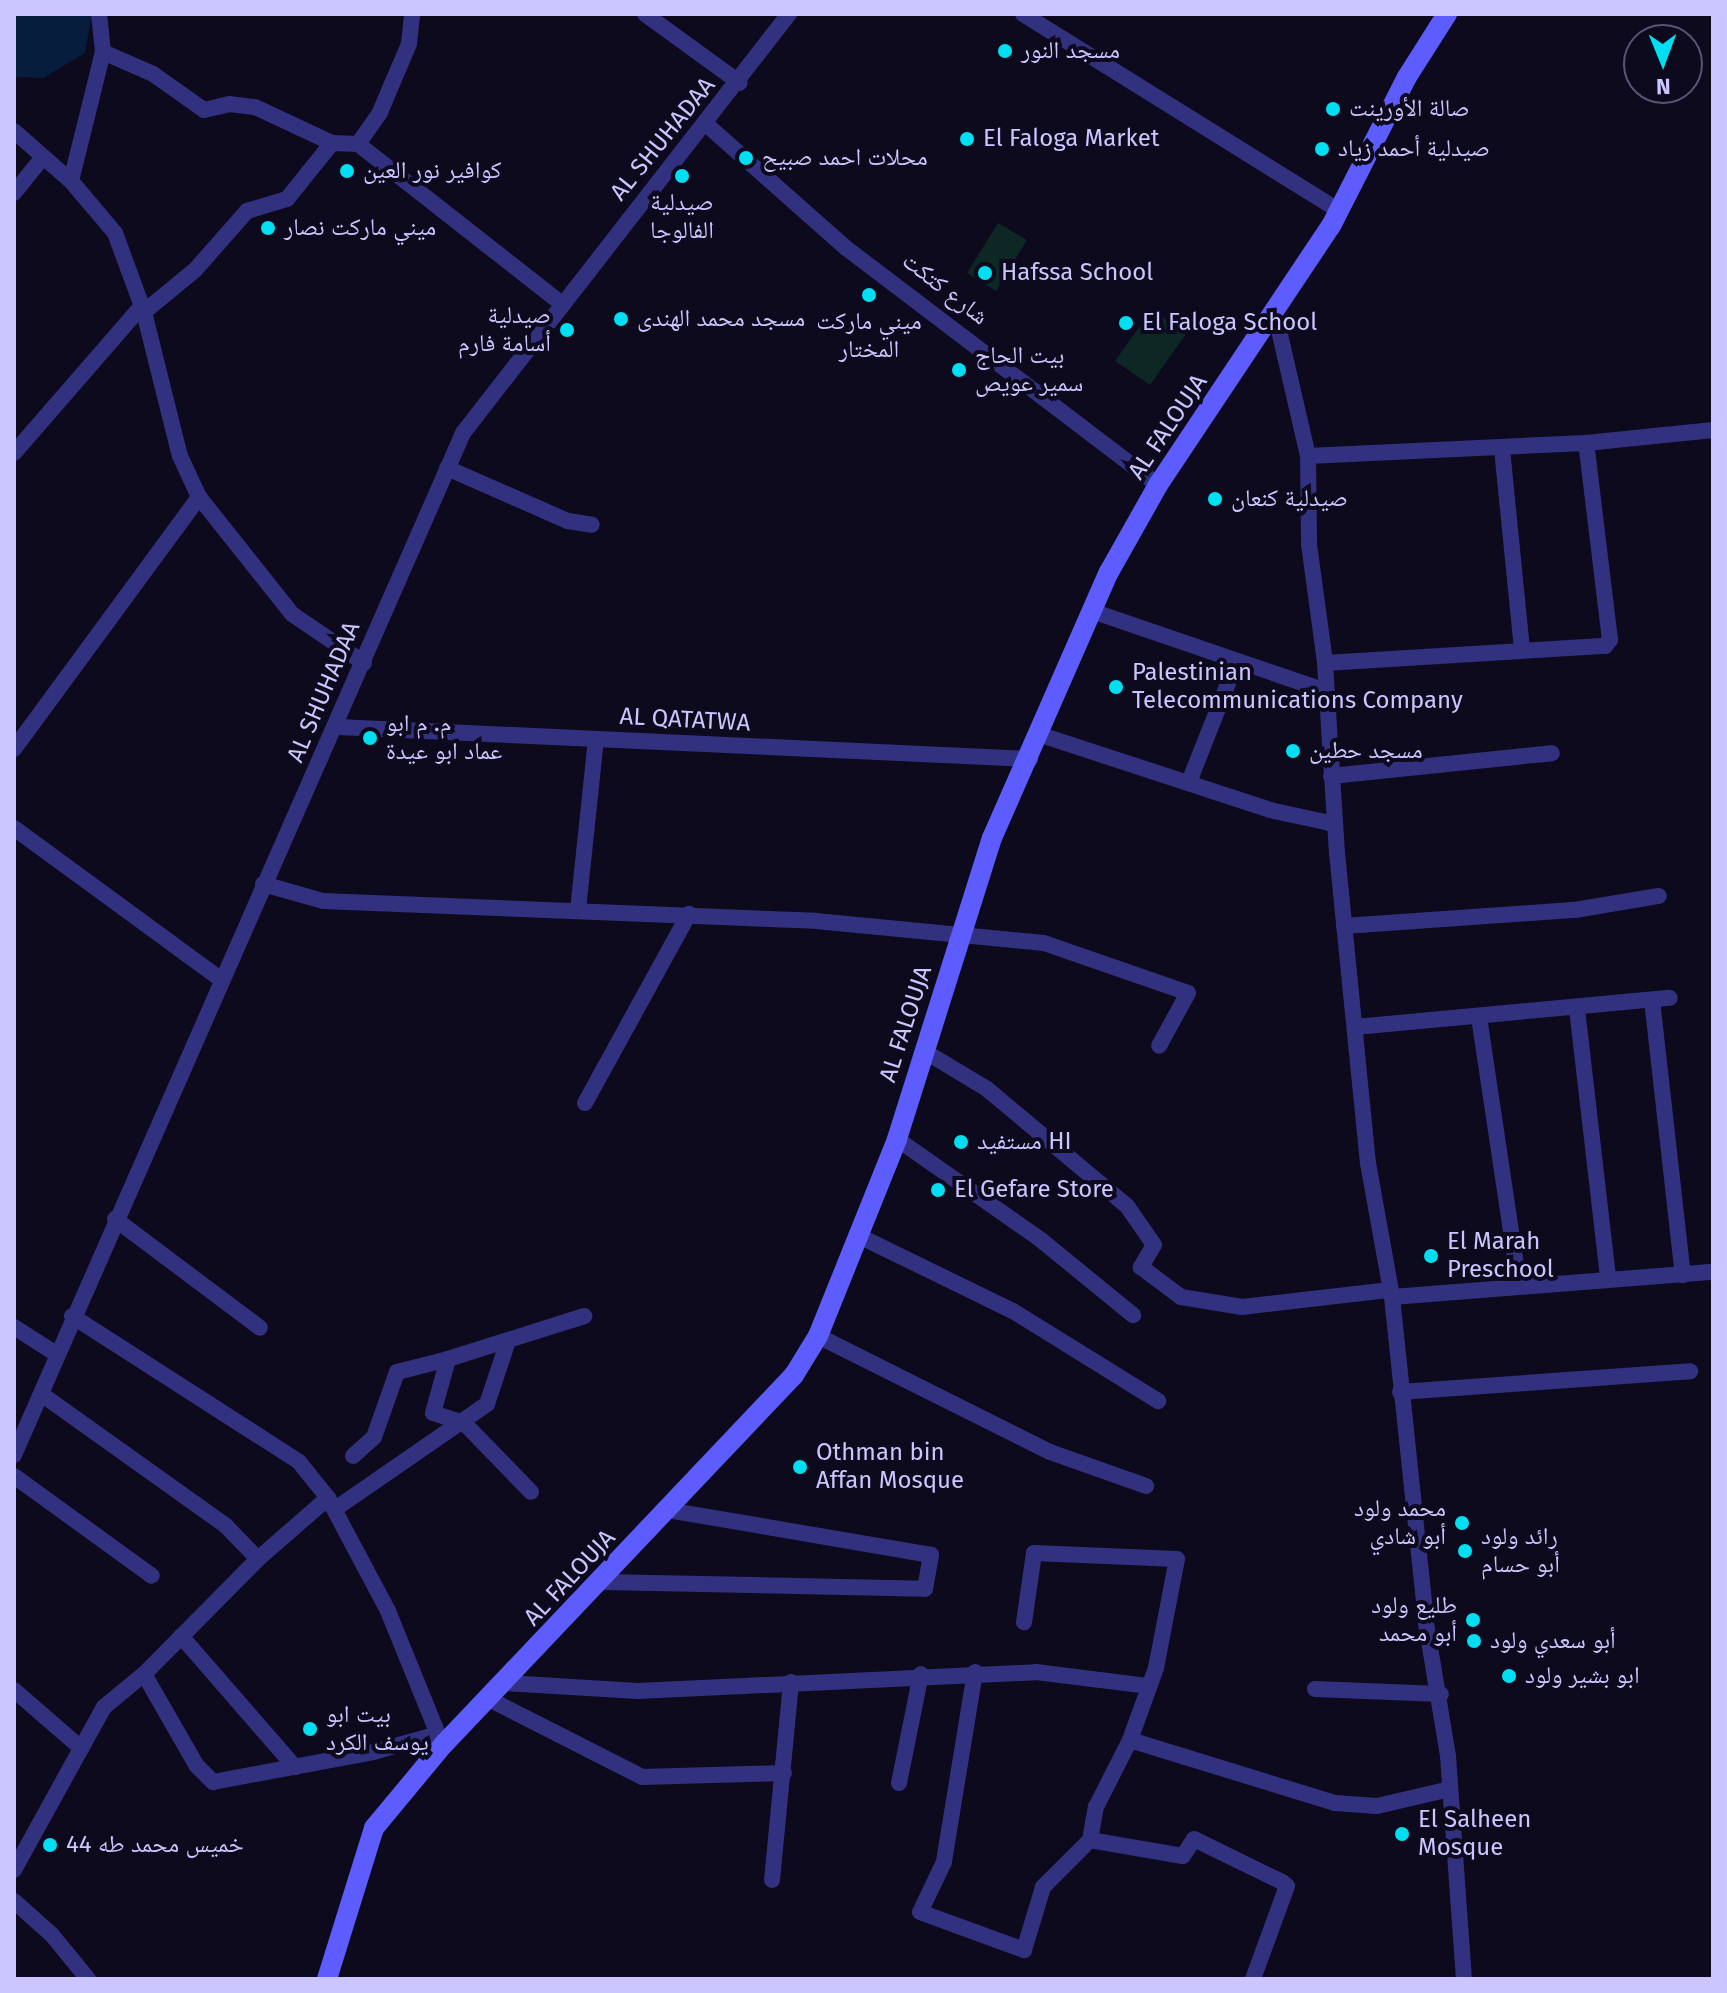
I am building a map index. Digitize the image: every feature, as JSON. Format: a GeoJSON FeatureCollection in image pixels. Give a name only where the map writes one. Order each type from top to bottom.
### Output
{"type":"FeatureCollection","features":[{"type":"Feature","properties":{"kind":"main road","name":"AL FALOUJA"},"geometry":{"type":"LineString","coordinates":[[327,1979],[340,1950],[374,1828],[440,1739],[491,1700],[603,1582],[794,1375],[818,1336],[897,1139],[992,838],[1030,759],[1092,611],[1158,485],[1275,313],[1339,211],[1407,77],[1447,14]]}},
{"type":"Feature","properties":{"kind":"street"},"geometry":{"type":"LineString","coordinates":[[71,181],[103,52],[99,14]]}},
{"type":"Feature","properties":{"kind":"street"},"geometry":{"type":"LineString","coordinates":[[358,144],[380,112],[409,44],[412,14]]}},
{"type":"Feature","properties":{"kind":"street"},"geometry":{"type":"LineString","coordinates":[[645,14],[740,83]]}},
{"type":"Feature","properties":{"kind":"street","name":"AL SHUHADAA"},"geometry":{"type":"LineString","coordinates":[[14,1455],[44,1396],[72,1316],[220,979],[338,727],[463,433],[561,303],[740,83],[789,14]]}},
{"type":"Feature","properties":{"kind":"street"},"geometry":{"type":"LineString","coordinates":[[1023,14],[1339,211]]}},
{"type":"Feature","properties":{"kind":"street"},"geometry":{"type":"LineString","coordinates":[[103,52],[153,74],[204,110],[229,104],[255,107],[332,143],[358,144],[561,303]]}},
{"type":"Feature","properties":{"kind":"street","name":"شارع كتكت"},"geometry":{"type":"LineString","coordinates":[[707,125],[846,248],[1158,485]]}},
{"type":"Feature","properties":{"kind":"street"},"geometry":{"type":"LineString","coordinates":[[14,131],[71,181],[115,233],[143,309],[180,456],[199,497],[286,608],[364,663]]}},
{"type":"Feature","properties":{"kind":"street"},"geometry":{"type":"LineString","coordinates":[[14,453],[143,309],[195,270],[247,211],[287,199],[332,143]]}},
{"type":"Feature","properties":{"kind":"street"},"geometry":{"type":"LineString","coordinates":[[14,193],[43,157]]}},
{"type":"Feature","properties":{"kind":"street"},"geometry":{"type":"LineString","coordinates":[[1275,313],[1308,456],[1309,544],[1325,663],[1335,824],[1368,1163],[1391,1293],[1426,1623],[1441,1694],[1464,1979]]}},
{"type":"Feature","properties":{"kind":"street"},"geometry":{"type":"LineString","coordinates":[[1308,456],[1586,443],[1713,430]]}},
{"type":"Feature","properties":{"kind":"street"},"geometry":{"type":"LineString","coordinates":[[1325,663],[1605,646],[1610,640],[1586,443]]}},
{"type":"Feature","properties":{"kind":"street"},"geometry":{"type":"LineString","coordinates":[[1502,449],[1522,649]]}},
{"type":"Feature","properties":{"kind":"street"},"geometry":{"type":"LineString","coordinates":[[447,468],[568,521],[592,525]]}},
{"type":"Feature","properties":{"kind":"street"},"geometry":{"type":"LineString","coordinates":[[14,749],[199,497]]}},
{"type":"Feature","properties":{"kind":"street"},"geometry":{"type":"LineString","coordinates":[[1092,611],[1325,691]]}},
{"type":"Feature","properties":{"kind":"street"},"geometry":{"type":"LineString","coordinates":[[1189,782],[1237,661]]}},
{"type":"Feature","properties":{"kind":"street","name":"AL QATATWA"},"geometry":{"type":"LineString","coordinates":[[338,727],[1030,759]]}},
{"type":"Feature","properties":{"kind":"street"},"geometry":{"type":"LineString","coordinates":[[1038,734],[1270,810],[1335,824]]}},
{"type":"Feature","properties":{"kind":"street"},"geometry":{"type":"LineString","coordinates":[[578,910],[596,740]]}},
{"type":"Feature","properties":{"kind":"street"},"geometry":{"type":"LineString","coordinates":[[1331,776],[1552,753]]}},
{"type":"Feature","properties":{"kind":"street"},"geometry":{"type":"LineString","coordinates":[[14,828],[220,979]]}},
{"type":"Feature","properties":{"kind":"street"},"geometry":{"type":"LineString","coordinates":[[263,884],[323,901],[689,914],[963,932],[1044,943],[1188,993],[1159,1046]]}},
{"type":"Feature","properties":{"kind":"street"},"geometry":{"type":"LineString","coordinates":[[1344,926],[1575,910],[1659,896]]}},
{"type":"Feature","properties":{"kind":"street"},"geometry":{"type":"LineString","coordinates":[[585,1103],[689,914]]}},
{"type":"Feature","properties":{"kind":"street"},"geometry":{"type":"LineString","coordinates":[[1355,1027],[1577,1009],[1670,998]]}},
{"type":"Feature","properties":{"kind":"street"},"geometry":{"type":"LineString","coordinates":[[1652,1000],[1683,1275]]}},
{"type":"Feature","properties":{"kind":"street"},"geometry":{"type":"LineString","coordinates":[[1577,1009],[1608,1277]]}},
{"type":"Feature","properties":{"kind":"street"},"geometry":{"type":"LineString","coordinates":[[1479,1017],[1519,1286]]}},
{"type":"Feature","properties":{"kind":"street"},"geometry":{"type":"LineString","coordinates":[[924,1051],[987,1089],[1127,1206],[1154,1245],[1141,1267],[1181,1297],[1242,1307],[1391,1293],[1713,1272]]}},
{"type":"Feature","properties":{"kind":"street"},"geometry":{"type":"LineString","coordinates":[[897,1139],[1041,1240],[1133,1315]]}},
{"type":"Feature","properties":{"kind":"street"},"geometry":{"type":"LineString","coordinates":[[115,1219],[260,1328]]}},
{"type":"Feature","properties":{"kind":"street"},"geometry":{"type":"LineString","coordinates":[[859,1236],[1013,1311],[1158,1401]]}},
{"type":"Feature","properties":{"kind":"street"},"geometry":{"type":"LineString","coordinates":[[72,1316],[299,1462],[332,1503],[388,1611],[440,1739],[213,1782],[197,1766],[144,1674]]}},
{"type":"Feature","properties":{"kind":"street"},"geometry":{"type":"LineString","coordinates":[[353,1456],[374,1437],[397,1372],[584,1316]]}},
{"type":"Feature","properties":{"kind":"street"},"geometry":{"type":"LineString","coordinates":[[14,1327],[58,1355]]}},
{"type":"Feature","properties":{"kind":"street"},"geometry":{"type":"LineString","coordinates":[[818,1336],[1050,1452],[1146,1486]]}},
{"type":"Feature","properties":{"kind":"street"},"geometry":{"type":"LineString","coordinates":[[14,1870],[104,1707],[144,1674],[258,1559],[332,1503],[438,1435],[464,1423],[487,1404],[508,1341]]}},
{"type":"Feature","properties":{"kind":"street"},"geometry":{"type":"LineString","coordinates":[[448,1359],[433,1413],[464,1423],[531,1492]]}},
{"type":"Feature","properties":{"kind":"street"},"geometry":{"type":"LineString","coordinates":[[1400,1392],[1690,1371]]}},
{"type":"Feature","properties":{"kind":"street"},"geometry":{"type":"LineString","coordinates":[[44,1396],[226,1526],[258,1559]]}},
{"type":"Feature","properties":{"kind":"street"},"geometry":{"type":"LineString","coordinates":[[14,1476],[152,1576]]}},
{"type":"Feature","properties":{"kind":"street"},"geometry":{"type":"LineString","coordinates":[[603,1582],[925,1589],[931,1555],[668,1510]]}},
{"type":"Feature","properties":{"kind":"street"},"geometry":{"type":"LineString","coordinates":[[975,1672],[944,1862],[920,1912],[1024,1950],[1043,1887],[1090,1840],[1096,1807],[1130,1740],[1149,1686],[1174,1594],[1177,1559],[1034,1553],[1024,1622]]}},
{"type":"Feature","properties":{"kind":"street"},"geometry":{"type":"LineString","coordinates":[[181,1636],[295,1767]]}},
{"type":"Feature","properties":{"kind":"street"},"geometry":{"type":"LineString","coordinates":[[506,1683],[638,1691],[921,1674],[1036,1672],[1149,1686]]}},
{"type":"Feature","properties":{"kind":"street"},"geometry":{"type":"LineString","coordinates":[[899,1783],[921,1674]]}},
{"type":"Feature","properties":{"kind":"street"},"geometry":{"type":"LineString","coordinates":[[772,1880],[775,1813],[784,1773],[791,1682]]}},
{"type":"Feature","properties":{"kind":"street"},"geometry":{"type":"LineString","coordinates":[[1315,1689],[1441,1694]]}},
{"type":"Feature","properties":{"kind":"street"},"geometry":{"type":"LineString","coordinates":[[14,1690],[81,1748]]}},
{"type":"Feature","properties":{"kind":"street"},"geometry":{"type":"LineString","coordinates":[[491,1700],[642,1777],[784,1773]]}},
{"type":"Feature","properties":{"kind":"street"},"geometry":{"type":"LineString","coordinates":[[1130,1740],[1335,1803],[1377,1806],[1450,1789]]}},
{"type":"Feature","properties":{"kind":"street"},"geometry":{"type":"LineString","coordinates":[[1090,1840],[1183,1856],[1194,1839],[1287,1886],[1253,1979]]}},
{"type":"Feature","properties":{"kind":"street"},"geometry":{"type":"LineString","coordinates":[[14,1901],[52,1935],[88,1979]]}},
{"type":"Feature","properties":{"kind":"green space"},"geometry":{"type":"Polygon","coordinates":[[[998,223],[1027,240],[996,291],[967,273],[998,223]]]}},
{"type":"Feature","properties":{"kind":"green space"},"geometry":{"type":"Polygon","coordinates":[[[1152,309],[1186,334],[1150,385],[1115,361],[1152,309]]]}},
{"type":"Feature","properties":{"kind":"water"},"geometry":{"type":"Polygon","coordinates":[[[14,14],[92,14],[85,53],[43,78],[14,77],[14,14]]]}},
{"type":"Feature","properties":{"kind":"place","name":"مسجد النور"},"geometry":{"type":"Point","coordinates":[1005,51]}},
{"type":"Feature","properties":{"kind":"place","name":"صالة الأورينت"},"geometry":{"type":"Point","coordinates":[1333,109]}},
{"type":"Feature","properties":{"kind":"place","name":"El Faloga Market"},"geometry":{"type":"Point","coordinates":[967,139]}},
{"type":"Feature","properties":{"kind":"place","name":"صيدلية أحمد زياد"},"geometry":{"type":"Point","coordinates":[1322,149]}},
{"type":"Feature","properties":{"kind":"place","name":"محلات احمد صبيح"},"geometry":{"type":"Point","coordinates":[746,158]}},
{"type":"Feature","properties":{"kind":"place","name":"كوافير نور العين"},"geometry":{"type":"Point","coordinates":[347,171]}},
{"type":"Feature","properties":{"kind":"place","name":"صيدلية الفالوجا"},"geometry":{"type":"Point","coordinates":[682,176]}},
{"type":"Feature","properties":{"kind":"place","name":"ميني ماركت نصار"},"geometry":{"type":"Point","coordinates":[268,228]}},
{"type":"Feature","properties":{"kind":"place","name":"Hafssa School"},"geometry":{"type":"Point","coordinates":[985,273]}},
{"type":"Feature","properties":{"kind":"place","name":"ميني ماركت المختار"},"geometry":{"type":"Point","coordinates":[869,295]}},
{"type":"Feature","properties":{"kind":"place","name":"مسجد محمد الهندى"},"geometry":{"type":"Point","coordinates":[621,319]}},
{"type":"Feature","properties":{"kind":"place","name":"El Faloga School"},"geometry":{"type":"Point","coordinates":[1126,323]}},
{"type":"Feature","properties":{"kind":"place","name":"صيدلية أسامة فارم"},"geometry":{"type":"Point","coordinates":[567,330]}},
{"type":"Feature","properties":{"kind":"place","name":"بيت الحاج سمير عويص"},"geometry":{"type":"Point","coordinates":[959,370]}},
{"type":"Feature","properties":{"kind":"place","name":"صيدلية كنعان"},"geometry":{"type":"Point","coordinates":[1215,499]}},
{"type":"Feature","properties":{"kind":"place","name":"Palestinian Telecommunications Company"},"geometry":{"type":"Point","coordinates":[1116,687]}},
{"type":"Feature","properties":{"kind":"place","name":"م. م ابو عماد ابو عيدة"},"geometry":{"type":"Point","coordinates":[370,738]}},
{"type":"Feature","properties":{"kind":"place","name":"مسجد حطين"},"geometry":{"type":"Point","coordinates":[1293,751]}},
{"type":"Feature","properties":{"kind":"place","name":"مستفيد HI"},"geometry":{"type":"Point","coordinates":[961,1142]}},
{"type":"Feature","properties":{"kind":"place","name":"El Gefare Store"},"geometry":{"type":"Point","coordinates":[938,1190]}},
{"type":"Feature","properties":{"kind":"place","name":"El Marah Preschool"},"geometry":{"type":"Point","coordinates":[1431,1256]}},
{"type":"Feature","properties":{"kind":"place","name":"Othman bin Affan Mosque"},"geometry":{"type":"Point","coordinates":[800,1467]}},
{"type":"Feature","properties":{"kind":"place","name":"محمد ولود أبو شادي"},"geometry":{"type":"Point","coordinates":[1462,1523]}},
{"type":"Feature","properties":{"kind":"place","name":"رائد ولود أبو حسام"},"geometry":{"type":"Point","coordinates":[1465,1551]}},
{"type":"Feature","properties":{"kind":"place","name":"طليع ولود أبو محمد"},"geometry":{"type":"Point","coordinates":[1473,1620]}},
{"type":"Feature","properties":{"kind":"place","name":"أبو سعدي ولود"},"geometry":{"type":"Point","coordinates":[1474,1641]}},
{"type":"Feature","properties":{"kind":"place","name":"ابو بشير ولود"},"geometry":{"type":"Point","coordinates":[1509,1676]}},
{"type":"Feature","properties":{"kind":"place","name":"بيت ابو يوسف الكرد"},"geometry":{"type":"Point","coordinates":[310,1729]}},
{"type":"Feature","properties":{"kind":"place","name":"El Salheen Mosque"},"geometry":{"type":"Point","coordinates":[1402,1834]}},
{"type":"Feature","properties":{"kind":"place","name":"خميس محمد طه 44"},"geometry":{"type":"Point","coordinates":[50,1845]}}]}
